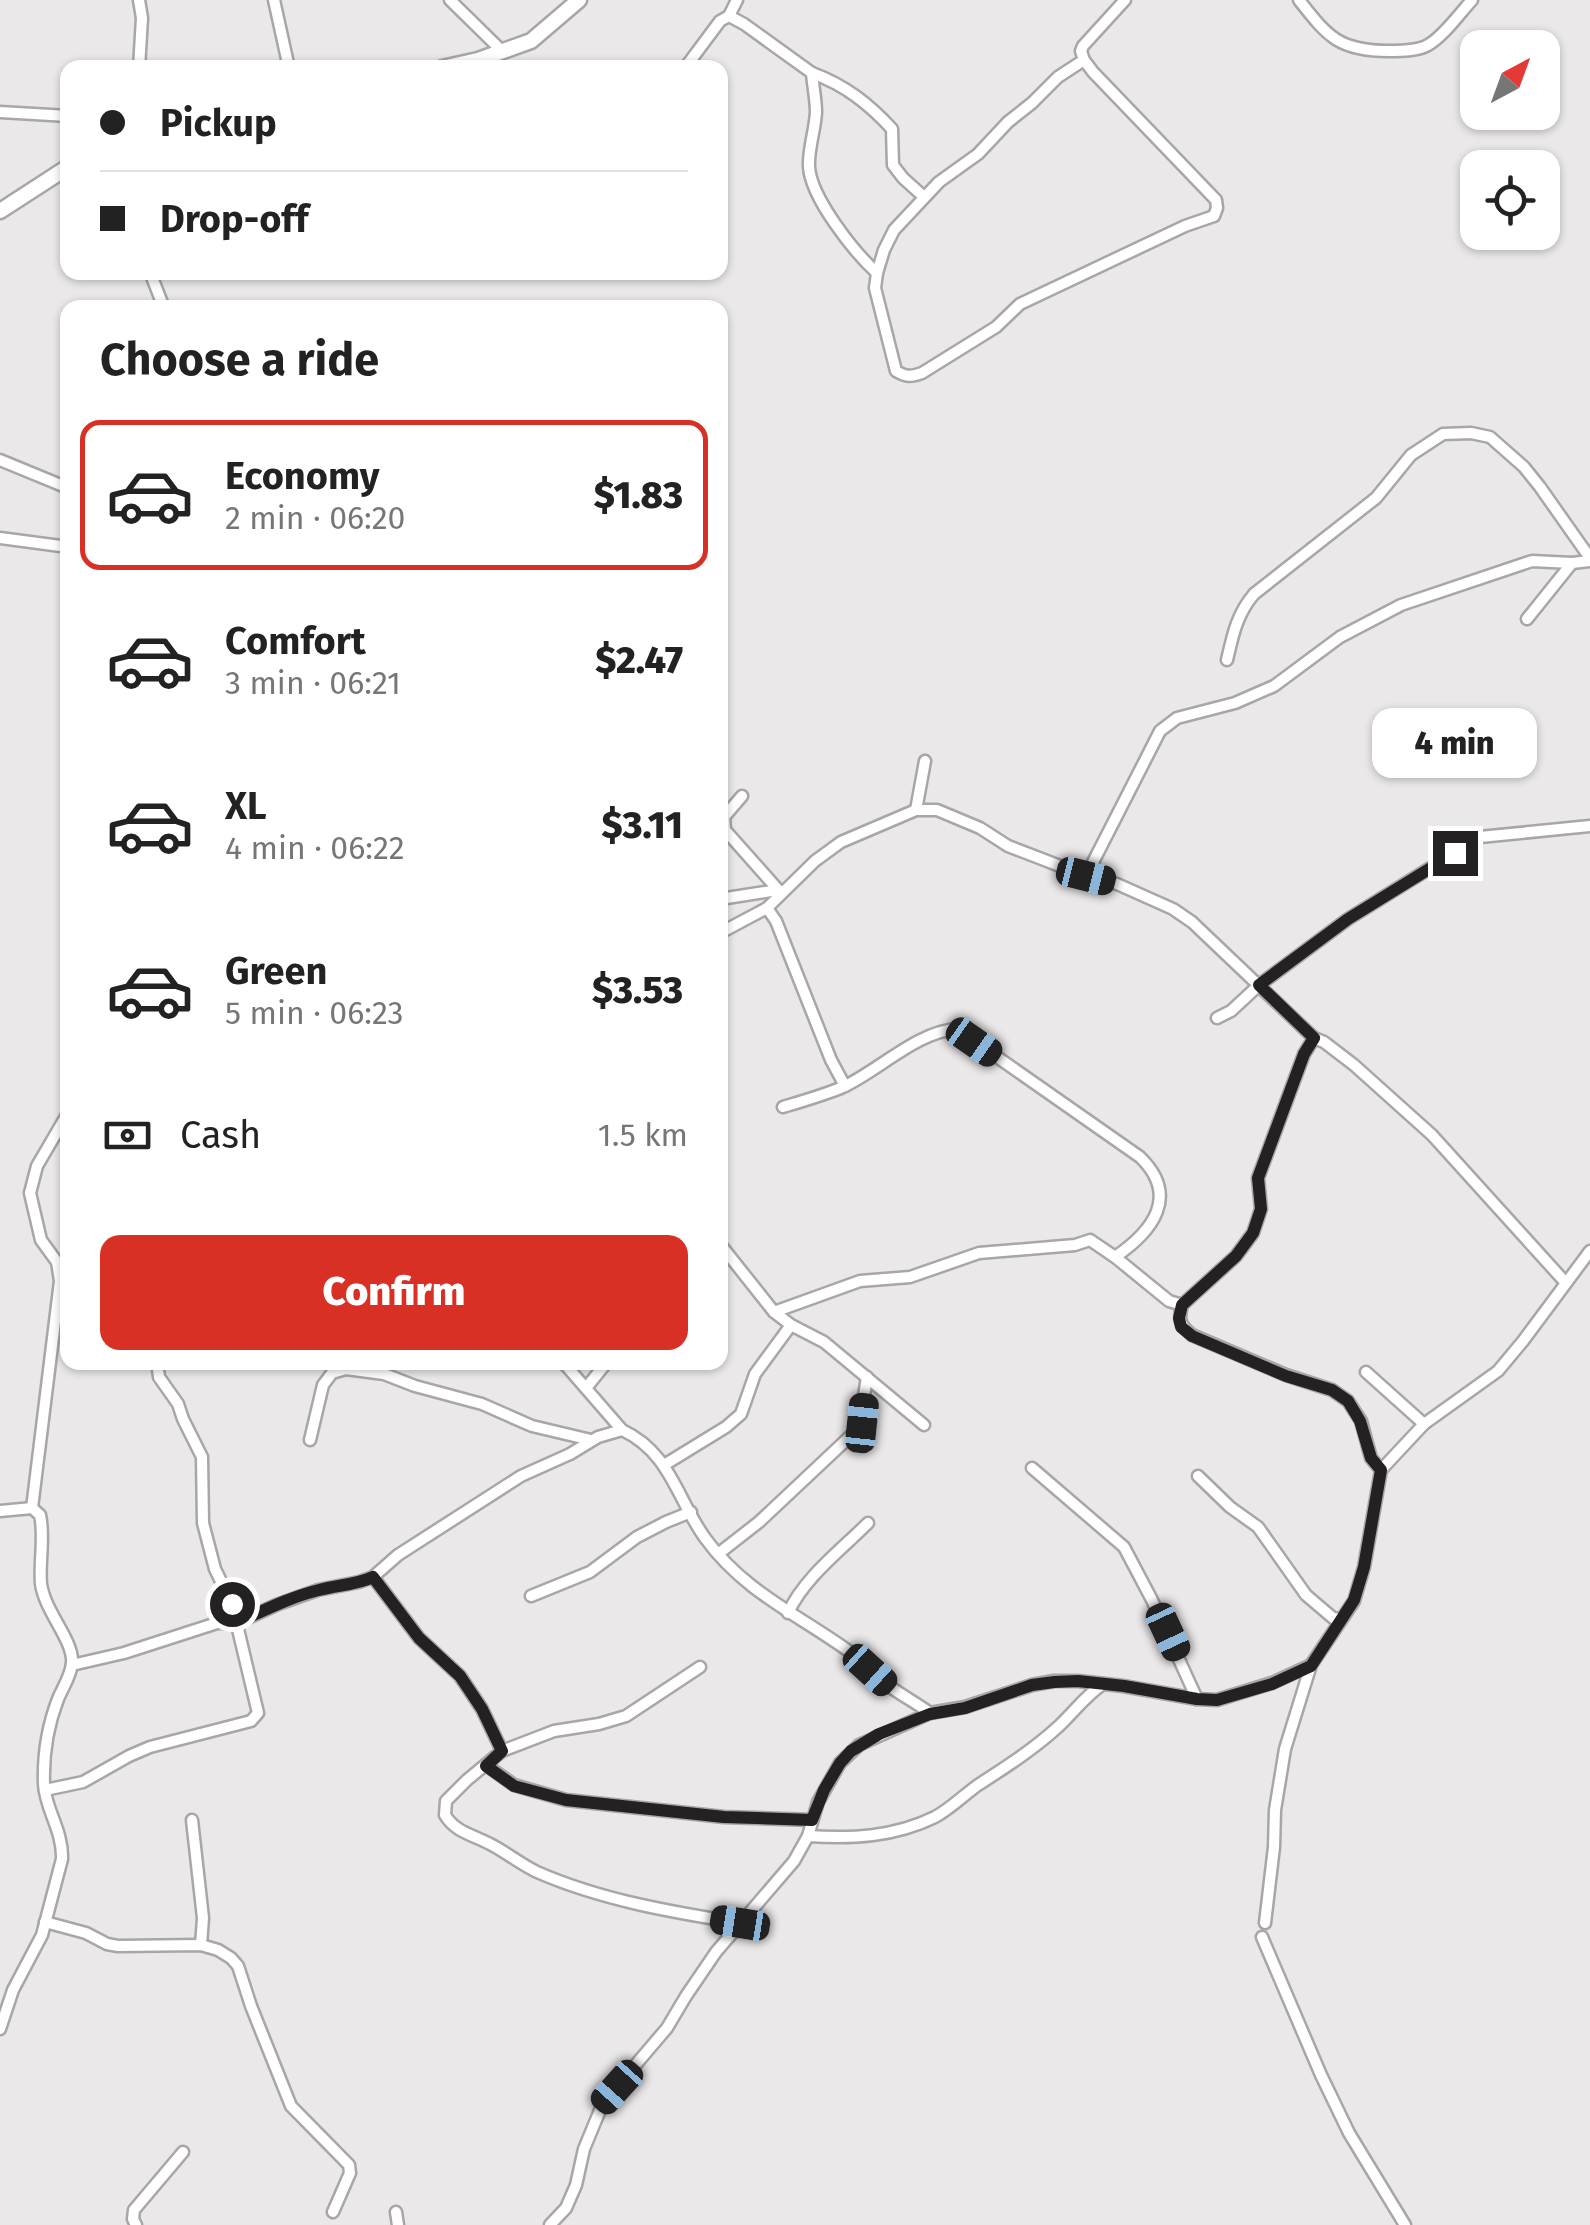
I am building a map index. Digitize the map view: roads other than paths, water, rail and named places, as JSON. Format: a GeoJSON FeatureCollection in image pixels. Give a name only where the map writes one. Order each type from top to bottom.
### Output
{"type":"FeatureCollection","features":[{"type":"Feature","properties":{"kind":"street"},"geometry":{"type":"LineString","coordinates":[[138,0],[142,18],[139,60]]}},
{"type":"Feature","properties":{"kind":"street"},"geometry":{"type":"LineString","coordinates":[[274,0],[287,60]]}},
{"type":"Feature","properties":{"kind":"street"},"geometry":{"type":"LineString","coordinates":[[450,0],[502,52]]}},
{"type":"Feature","properties":{"kind":"street"},"geometry":{"type":"LineString","coordinates":[[472,60],[531,40],[579,0]]}},
{"type":"Feature","properties":{"kind":"street"},"geometry":{"type":"LineString","coordinates":[[691,60],[720,21],[729,16],[737,0]]}},
{"type":"Feature","properties":{"kind":"street"},"geometry":{"type":"LineString","coordinates":[[1084,60],[1058,77],[978,154],[938,182],[894,230],[876,272],[875,288],[896,371],[912,377],[996,327],[1020,304],[1214,216],[1216,200],[1084,60],[1084,46],[1125,0]]}},
{"type":"Feature","properties":{"kind":"street"},"geometry":{"type":"LineString","coordinates":[[1299,0],[1319,26],[1340,44],[1394,51],[1425,47],[1472,0]]}},
{"type":"Feature","properties":{"kind":"street"},"geometry":{"type":"LineString","coordinates":[[729,16],[812,73],[838,83],[874,109],[892,129],[893,165],[924,197]]}},
{"type":"Feature","properties":{"kind":"street"},"geometry":{"type":"LineString","coordinates":[[812,73],[816,114],[809,169],[844,237],[876,272]]}},
{"type":"Feature","properties":{"kind":"street"},"geometry":{"type":"LineString","coordinates":[[0,112],[60,116]]}},
{"type":"Feature","properties":{"kind":"street"},"geometry":{"type":"LineString","coordinates":[[0,211],[60,175]]}},
{"type":"Feature","properties":{"kind":"street"},"geometry":{"type":"LineString","coordinates":[[1086,876],[1160,731],[1177,718],[1236,703],[1274,686],[1340,638],[1401,604],[1532,561],[1590,560],[1524,467],[1490,437],[1443,434],[1411,455],[1376,498],[1254,594],[1236,621],[1227,660]]}},
{"type":"Feature","properties":{"kind":"street"},"geometry":{"type":"LineString","coordinates":[[0,460],[60,485]]}},
{"type":"Feature","properties":{"kind":"street"},"geometry":{"type":"LineString","coordinates":[[0,538],[60,546]]}},
{"type":"Feature","properties":{"kind":"street"},"geometry":{"type":"LineString","coordinates":[[1527,619],[1572,563]]}},
{"type":"Feature","properties":{"kind":"street"},"geometry":{"type":"LineString","coordinates":[[916,810],[924,761]]}},
{"type":"Feature","properties":{"kind":"street"},"geometry":{"type":"LineString","coordinates":[[728,812],[742,796]]}},
{"type":"Feature","properties":{"kind":"street"},"geometry":{"type":"LineString","coordinates":[[728,929],[767,908],[779,892],[841,842],[916,810],[937,810],[980,828],[1008,846],[1117,884],[1173,909],[1192,922],[1314,1038],[1354,1064],[1432,1134],[1565,1282]]}},
{"type":"Feature","properties":{"kind":"street"},"geometry":{"type":"LineString","coordinates":[[1217,1018],[1348,919],[1480,837],[1590,826]]}},
{"type":"Feature","properties":{"kind":"street"},"geometry":{"type":"LineString","coordinates":[[728,833],[779,892]]}},
{"type":"Feature","properties":{"kind":"street"},"geometry":{"type":"LineString","coordinates":[[728,898],[779,892]]}},
{"type":"Feature","properties":{"kind":"street"},"geometry":{"type":"LineString","coordinates":[[767,908],[776,921],[845,1086]]}},
{"type":"Feature","properties":{"kind":"street"},"geometry":{"type":"LineString","coordinates":[[783,1107],[845,1086],[893,1055],[945,1030],[956,1029],[1149,1166],[1162,1195],[1156,1212],[1133,1245],[1115,1257]]}},
{"type":"Feature","properties":{"kind":"street"},"geometry":{"type":"LineString","coordinates":[[1314,1038],[1304,1054],[1258,1178],[1261,1209],[1253,1233],[1236,1256],[1182,1305],[1179,1318],[1181,1327],[1192,1336],[1286,1376],[1332,1390],[1348,1401],[1360,1421],[1371,1458],[1381,1470]]}},
{"type":"Feature","properties":{"kind":"street"},"geometry":{"type":"LineString","coordinates":[[60,1126],[37,1166],[30,1193],[41,1240],[57,1262],[60,1276]]}},
{"type":"Feature","properties":{"kind":"street"},"geometry":{"type":"LineString","coordinates":[[774,1312],[860,1281],[910,1277],[979,1253],[1074,1246],[1090,1240],[1169,1301],[1182,1305]]}},
{"type":"Feature","properties":{"kind":"street"},"geometry":{"type":"LineString","coordinates":[[1265,1924],[1275,1810],[1285,1749],[1311,1666],[1354,1600],[1364,1567],[1381,1470],[1424,1424],[1498,1370],[1590,1251]]}},
{"type":"Feature","properties":{"kind":"street"},"geometry":{"type":"LineString","coordinates":[[728,1254],[774,1312],[824,1342],[924,1425]]}},
{"type":"Feature","properties":{"kind":"street"},"geometry":{"type":"LineString","coordinates":[[32,1508],[60,1312]]}},
{"type":"Feature","properties":{"kind":"street"},"geometry":{"type":"LineString","coordinates":[[664,1466],[741,1414],[755,1374],[790,1325]]}},
{"type":"Feature","properties":{"kind":"street"},"geometry":{"type":"LineString","coordinates":[[45,1790],[83,1782],[150,1747],[254,1719],[258,1713],[232,1604],[215,1569],[203,1523],[202,1457],[158,1370]]}},
{"type":"Feature","properties":{"kind":"street"},"geometry":{"type":"LineString","coordinates":[[310,1440],[323,1385],[332,1373],[342,1370]]}},
{"type":"Feature","properties":{"kind":"street"},"geometry":{"type":"LineString","coordinates":[[354,1370],[384,1374],[482,1404],[532,1426],[592,1440]]}},
{"type":"Feature","properties":{"kind":"street"},"geometry":{"type":"LineString","coordinates":[[570,1370],[622,1430],[642,1442],[664,1466],[718,1554],[762,1596],[850,1652],[886,1684],[930,1714]]}},
{"type":"Feature","properties":{"kind":"street"},"geometry":{"type":"LineString","coordinates":[[586,1388],[601,1370]]}},
{"type":"Feature","properties":{"kind":"street"},"geometry":{"type":"LineString","coordinates":[[1366,1372],[1424,1424]]}},
{"type":"Feature","properties":{"kind":"street"},"geometry":{"type":"LineString","coordinates":[[718,1554],[759,1522],[859,1428],[866,1378]]}},
{"type":"Feature","properties":{"kind":"street"},"geometry":{"type":"LineString","coordinates":[[72,1665],[217,1623],[236,1623],[318,1590],[373,1577],[398,1556],[520,1476],[592,1440],[622,1430]]}},
{"type":"Feature","properties":{"kind":"street"},"geometry":{"type":"LineString","coordinates":[[1032,1468],[1124,1547],[1197,1699]]}},
{"type":"Feature","properties":{"kind":"street"},"geometry":{"type":"LineString","coordinates":[[1198,1476],[1258,1527],[1306,1595],[1333,1618],[1341,1619]]}},
{"type":"Feature","properties":{"kind":"street"},"geometry":{"type":"LineString","coordinates":[[0,1511],[32,1508]]}},
{"type":"Feature","properties":{"kind":"street"},"geometry":{"type":"LineString","coordinates":[[0,2029],[12,1990],[42,1936],[62,1847],[45,1790],[45,1755],[72,1657],[42,1586],[41,1518],[32,1508]]}},
{"type":"Feature","properties":{"kind":"street"},"geometry":{"type":"LineString","coordinates":[[530,1596],[590,1572],[638,1538],[691,1512]]}},
{"type":"Feature","properties":{"kind":"street"},"geometry":{"type":"LineString","coordinates":[[788,1613],[814,1578],[868,1523]]}},
{"type":"Feature","properties":{"kind":"street"},"geometry":{"type":"LineString","coordinates":[[373,1577],[419,1638],[460,1676],[482,1709],[502,1751]]}},
{"type":"Feature","properties":{"kind":"street"},"geometry":{"type":"LineString","coordinates":[[550,2225],[566,2208],[576,2185],[584,2149],[602,2103],[667,2028],[740,1923],[782,1878],[803,1848],[824,1790],[851,1751],[879,1734],[930,1714],[965,1708],[1032,1685],[1078,1681],[1217,1700],[1272,1684],[1311,1666]]}},
{"type":"Feature","properties":{"kind":"street"},"geometry":{"type":"LineString","coordinates":[[700,1667],[626,1716],[554,1730],[502,1751],[446,1801],[445,1816],[457,1829],[491,1844],[532,1870],[576,1886],[662,1910],[740,1923]]}},
{"type":"Feature","properties":{"kind":"street"},"geometry":{"type":"LineString","coordinates":[[808,1836],[868,1837],[936,1816],[1022,1756],[1104,1684]]}},
{"type":"Feature","properties":{"kind":"street"},"geometry":{"type":"LineString","coordinates":[[486,1766],[514,1786],[566,1800],[724,1817],[812,1820]]}},
{"type":"Feature","properties":{"kind":"street"},"geometry":{"type":"LineString","coordinates":[[192,1820],[201,1945]]}},
{"type":"Feature","properties":{"kind":"street"},"geometry":{"type":"LineString","coordinates":[[45,1922],[118,1946],[201,1945],[226,1954],[238,1966],[291,2106],[349,2165],[350,2173],[333,2212]]}},
{"type":"Feature","properties":{"kind":"street"},"geometry":{"type":"LineString","coordinates":[[1262,1937],[1342,2118],[1405,2225]]}},
{"type":"Feature","properties":{"kind":"street"},"geometry":{"type":"LineString","coordinates":[[136,2225],[134,2210],[183,2152]]}},
{"type":"Feature","properties":{"kind":"street"},"geometry":{"type":"LineString","coordinates":[[396,2212],[398,2225]]}}]}
